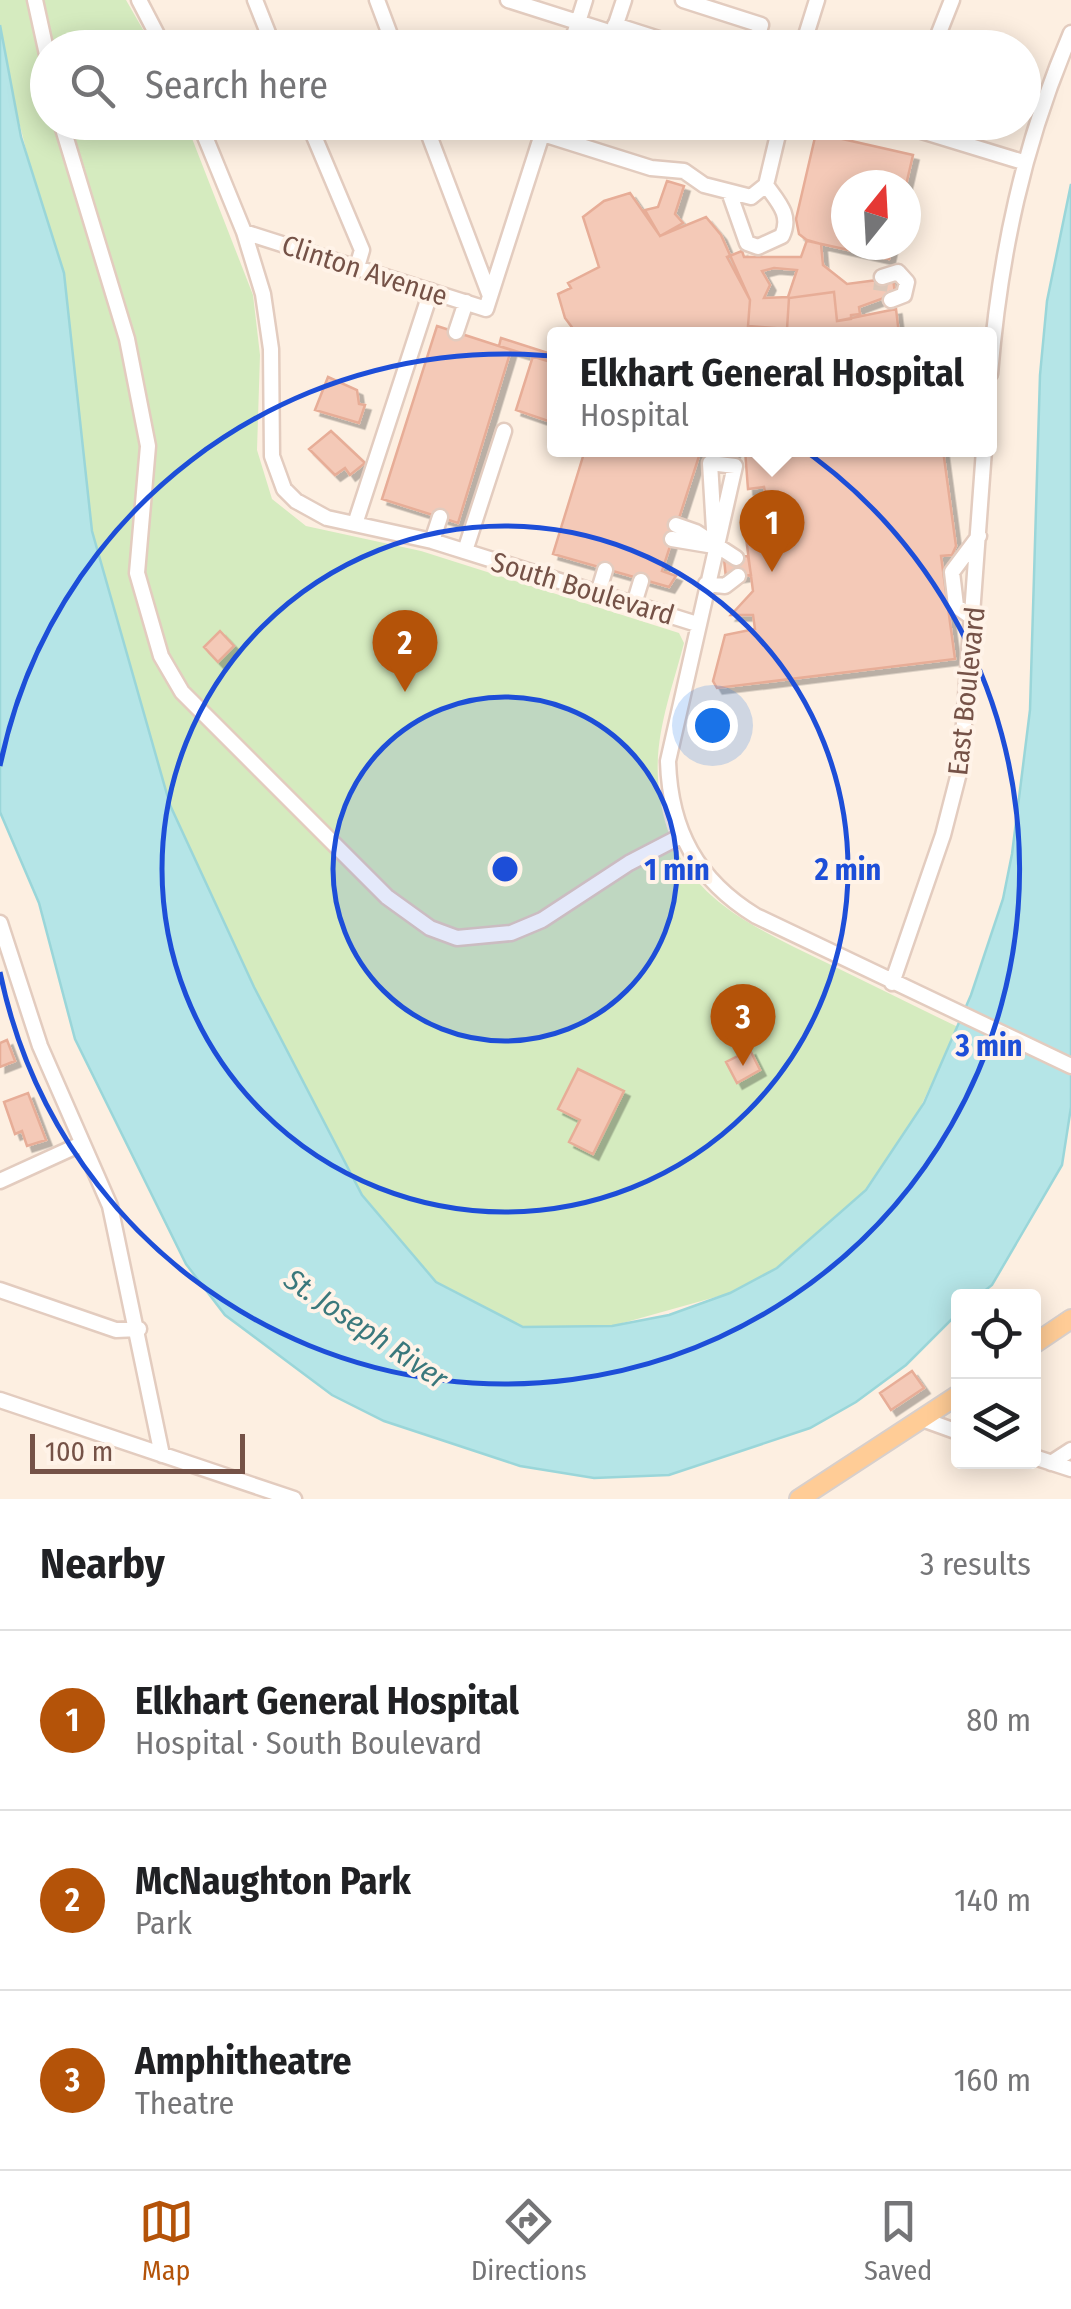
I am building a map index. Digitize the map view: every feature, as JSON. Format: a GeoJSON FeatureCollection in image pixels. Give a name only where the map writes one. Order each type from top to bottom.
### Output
{"type":"FeatureCollection","features":[{"type":"Feature","properties":{"kind":"main road"},"geometry":{"type":"LineString","coordinates":[[1041,1339],[1071,1319]]}},
{"type":"Feature","properties":{"kind":"main road"},"geometry":{"type":"LineString","coordinates":[[799,1499],[951,1400]]}},
{"type":"Feature","properties":{"kind":"street"},"geometry":{"type":"LineString","coordinates":[[35,0],[42,30]]}},
{"type":"Feature","properties":{"kind":"street"},"geometry":{"type":"LineString","coordinates":[[139,0],[155,30]]}},
{"type":"Feature","properties":{"kind":"street"},"geometry":{"type":"LineString","coordinates":[[254,0],[266,30]]}},
{"type":"Feature","properties":{"kind":"street"},"geometry":{"type":"LineString","coordinates":[[377,0],[388,30]]}},
{"type":"Feature","properties":{"kind":"street"},"geometry":{"type":"LineString","coordinates":[[508,0],[598,30]]}},
{"type":"Feature","properties":{"kind":"street"},"geometry":{"type":"LineString","coordinates":[[576,30],[585,0]]}},
{"type":"Feature","properties":{"kind":"street"},"geometry":{"type":"LineString","coordinates":[[613,30],[624,0]]}},
{"type":"Feature","properties":{"kind":"street"},"geometry":{"type":"LineString","coordinates":[[683,0],[761,25],[759,30]]}},
{"type":"Feature","properties":{"kind":"street"},"geometry":{"type":"LineString","coordinates":[[808,30],[817,0]]}},
{"type":"Feature","properties":{"kind":"street"},"geometry":{"type":"LineString","coordinates":[[940,30],[952,0]]}},
{"type":"Feature","properties":{"kind":"street"},"geometry":{"type":"LineString","coordinates":[[1041,112],[1071,33]]}},
{"type":"Feature","properties":{"kind":"street"},"geometry":{"type":"LineString","coordinates":[[66,140],[127,339],[148,446],[136,573],[160,656],[182,692],[387,897],[430,928],[457,938],[511,933],[542,920],[629,863],[681,836]]}},
{"type":"Feature","properties":{"kind":"street"},"geometry":{"type":"LineString","coordinates":[[206,140],[244,232]]}},
{"type":"Feature","properties":{"kind":"street"},"geometry":{"type":"LineString","coordinates":[[316,140],[362,250],[357,267]]}},
{"type":"Feature","properties":{"kind":"street"},"geometry":{"type":"LineString","coordinates":[[430,140],[488,302]]}},
{"type":"Feature","properties":{"kind":"street"},"geometry":{"type":"LineString","coordinates":[[488,302],[540,140]]}},
{"type":"Feature","properties":{"kind":"street"},"geometry":{"type":"LineString","coordinates":[[576,140],[651,168],[684,170],[704,185],[752,197],[766,185],[777,140]]}},
{"type":"Feature","properties":{"kind":"street"},"geometry":{"type":"LineString","coordinates":[[954,140],[1022,162]]}},
{"type":"Feature","properties":{"kind":"street"},"geometry":{"type":"LineString","coordinates":[[995,327],[1002,257],[1030,140]]}},
{"type":"Feature","properties":{"kind":"street"},"geometry":{"type":"LineString","coordinates":[[729,192],[747,242],[758,247],[782,236],[787,226],[786,214],[766,185]]}},
{"type":"Feature","properties":{"kind":"street","name":"South Boulevard"},"geometry":{"type":"LineString","coordinates":[[244,232],[268,319],[272,456],[284,489],[296,502],[328,518],[432,541],[697,624],[668,761],[672,809],[681,836],[705,875],[734,902],[930,1001],[1071,1066]]}},
{"type":"Feature","properties":{"kind":"street","name":"Clinton Avenue"},"geometry":{"type":"LineString","coordinates":[[244,232],[466,302],[488,302]]}},
{"type":"Feature","properties":{"kind":"street"},"geometry":{"type":"LineString","coordinates":[[882,278],[898,272],[907,282],[904,295],[890,300]]}},
{"type":"Feature","properties":{"kind":"street"},"geometry":{"type":"LineString","coordinates":[[355,524],[431,291]]}},
{"type":"Feature","properties":{"kind":"street"},"geometry":{"type":"LineString","coordinates":[[456,332],[466,302]]}},
{"type":"Feature","properties":{"kind":"street"},"geometry":{"type":"LineString","coordinates":[[465,551],[504,430]]}},
{"type":"Feature","properties":{"kind":"street","name":"East Boulevard"},"geometry":{"type":"LineString","coordinates":[[892,982],[955,794],[964,740],[984,457]]}},
{"type":"Feature","properties":{"kind":"street"},"geometry":{"type":"LineString","coordinates":[[697,624],[736,466],[710,463],[715,546]]}},
{"type":"Feature","properties":{"kind":"street"},"geometry":{"type":"LineString","coordinates":[[432,541],[440,517]]}},
{"type":"Feature","properties":{"kind":"street"},"geometry":{"type":"LineString","coordinates":[[674,532],[696,532],[736,558]]}},
{"type":"Feature","properties":{"kind":"street"},"geometry":{"type":"LineString","coordinates":[[973,618],[956,606],[952,572],[979,535]]}},
{"type":"Feature","properties":{"kind":"street"},"geometry":{"type":"LineString","coordinates":[[598,593],[605,570]]}},
{"type":"Feature","properties":{"kind":"street"},"geometry":{"type":"LineString","coordinates":[[706,584],[725,586],[738,576]]}},
{"type":"Feature","properties":{"kind":"street"},"geometry":{"type":"LineString","coordinates":[[634,604],[641,581]]}},
{"type":"Feature","properties":{"kind":"street"},"geometry":{"type":"LineString","coordinates":[[0,923],[40,1046],[110,1206],[139,1329],[162,1455]]}},
{"type":"Feature","properties":{"kind":"street"},"geometry":{"type":"LineString","coordinates":[[0,1181],[82,1144]]}},
{"type":"Feature","properties":{"kind":"street"},"geometry":{"type":"LineString","coordinates":[[0,1290],[116,1330],[139,1329]]}},
{"type":"Feature","properties":{"kind":"street"},"geometry":{"type":"LineString","coordinates":[[0,1400],[294,1499]]}},
{"type":"Feature","properties":{"kind":"street"},"geometry":{"type":"LineString","coordinates":[[922,1420],[951,1430]]}},
{"type":"Feature","properties":{"kind":"street"},"geometry":{"type":"LineString","coordinates":[[1051,1463],[1071,1450]]}},
{"type":"Feature","properties":{"kind":"street"},"geometry":{"type":"LineString","coordinates":[[1041,1459],[1071,1469]]}},
{"type":"Feature","properties":{"kind":"green space"},"geometry":{"type":"Polygon","coordinates":[[[0,0],[126,0],[143,30],[30,30],[30,140],[193,140],[253,295],[260,355],[257,450],[272,499],[306,526],[421,551],[679,633],[684,643],[662,727],[658,778],[664,816],[675,848],[691,874],[712,896],[764,932],[958,1027],[913,1123],[866,1190],[777,1268],[730,1293],[612,1326],[523,1327],[436,1282],[362,1194],[254,987],[170,805],[92,531],[64,273],[45,225],[0,41],[0,0]]]}},
{"type":"Feature","properties":{"kind":"water","name":"St. Joseph River"},"geometry":{"type":"Polygon","coordinates":[[[0,25],[21,137],[64,273],[92,531],[170,805],[254,987],[362,1195],[436,1282],[523,1327],[612,1326],[669,1315],[730,1293],[777,1268],[866,1190],[924,1103],[971,995],[1003,899],[1030,710],[1040,375],[1047,301],[1071,184],[1071,1107],[1062,1165],[992,1285],[987,1289],[951,1289],[951,1320],[906,1365],[856,1402],[810,1428],[669,1475],[594,1478],[520,1466],[384,1421],[332,1395],[225,1315],[186,1264],[75,1039],[39,903],[0,812],[0,25]]]}},
{"type":"Feature","properties":{"kind":"building"},"geometry":{"type":"Polygon","coordinates":[[[814,140],[847,140],[913,155],[910,170],[831,170],[831,246],[808,241],[799,234],[796,219],[814,140]]]}},
{"type":"Feature","properties":{"kind":"building"},"geometry":{"type":"Polygon","coordinates":[[[667,181],[684,186],[675,214],[683,223],[660,236],[645,210],[658,207],[667,181]]]}},
{"type":"Feature","properties":{"kind":"building"},"geometry":{"type":"Polygon","coordinates":[[[630,193],[660,236],[706,217],[721,235],[750,300],[748,326],[761,327],[572,327],[558,294],[571,288],[568,283],[599,267],[583,217],[604,201],[630,193]]]}},
{"type":"Feature","properties":{"kind":"building"},"geometry":{"type":"Polygon","coordinates":[[[807,240],[821,244],[823,265],[847,284],[893,278],[895,294],[859,307],[860,314],[851,315],[851,319],[837,321],[834,292],[789,298],[787,327],[748,326],[750,300],[727,257],[742,251],[744,257],[801,257],[807,240]],[[797,270],[762,271],[770,285],[764,298],[788,297],[797,270]]]}},
{"type":"Feature","properties":{"kind":"building"},"geometry":{"type":"Polygon","coordinates":[[[834,292],[837,321],[896,309],[898,327],[787,327],[789,298],[834,292]]]}},
{"type":"Feature","properties":{"kind":"building"},"geometry":{"type":"Polygon","coordinates":[[[437,326],[511,350],[458,523],[382,499],[437,326]]]}},
{"type":"Feature","properties":{"kind":"building"},"geometry":{"type":"Polygon","coordinates":[[[501,338],[547,353],[547,361],[499,346],[501,338]]]}},
{"type":"Feature","properties":{"kind":"building"},"geometry":{"type":"Polygon","coordinates":[[[533,356],[547,361],[547,421],[516,410],[533,356]]]}},
{"type":"Feature","properties":{"kind":"building"},"geometry":{"type":"Polygon","coordinates":[[[328,377],[357,390],[359,404],[365,405],[359,423],[315,410],[328,377]]]}},
{"type":"Feature","properties":{"kind":"building"},"geometry":{"type":"Polygon","coordinates":[[[331,431],[365,463],[350,475],[345,468],[335,475],[309,449],[331,431]]]}},
{"type":"Feature","properties":{"kind":"building"},"geometry":{"type":"Polygon","coordinates":[[[583,457],[699,457],[662,571],[676,576],[669,587],[553,554],[583,457]]]}},
{"type":"Feature","properties":{"kind":"building"},"geometry":{"type":"Polygon","coordinates":[[[746,457],[944,457],[956,546],[952,555],[941,556],[955,659],[717,688],[713,681],[725,635],[755,629],[753,615],[731,615],[753,591],[743,515],[756,514],[755,504],[767,502],[764,487],[748,489],[746,457]]]}},
{"type":"Feature","properties":{"kind":"building"},"geometry":{"type":"Polygon","coordinates":[[[748,556],[751,575],[726,578],[724,559],[748,556]]]}},
{"type":"Feature","properties":{"kind":"building"},"geometry":{"type":"Polygon","coordinates":[[[220,631],[234,646],[218,662],[204,647],[220,631]]]}},
{"type":"Feature","properties":{"kind":"building"},"geometry":{"type":"Polygon","coordinates":[[[7,1040],[15,1061],[0,1067],[0,1043],[7,1040]]]}},
{"type":"Feature","properties":{"kind":"building"},"geometry":{"type":"Polygon","coordinates":[[[750,1050],[760,1070],[737,1083],[726,1062],[750,1050]]]}},
{"type":"Feature","properties":{"kind":"building"},"geometry":{"type":"Polygon","coordinates":[[[578,1069],[624,1091],[593,1154],[569,1142],[580,1120],[558,1109],[578,1069]]]}},
{"type":"Feature","properties":{"kind":"building"},"geometry":{"type":"Polygon","coordinates":[[[28,1093],[46,1140],[27,1146],[22,1131],[15,1134],[4,1102],[28,1093]]]}},
{"type":"Feature","properties":{"kind":"building"},"geometry":{"type":"Polygon","coordinates":[[[912,1371],[924,1388],[891,1410],[880,1393],[912,1371]]]}},
{"type":"Feature","properties":{"kind":"tunnel"},"geometry":{"type":"LineString","coordinates":[[882,277],[880,291],[891,300]]}},
{"type":"Feature","properties":{"kind":"place","name":"Elkhart General Hospital"},"geometry":{"type":"Point","coordinates":[772,572]}},
{"type":"Feature","properties":{"kind":"place","name":"McNaughton Park"},"geometry":{"type":"Point","coordinates":[405,692]}},
{"type":"Feature","properties":{"kind":"place","name":"Amphitheatre"},"geometry":{"type":"Point","coordinates":[743,1066]}}]}
